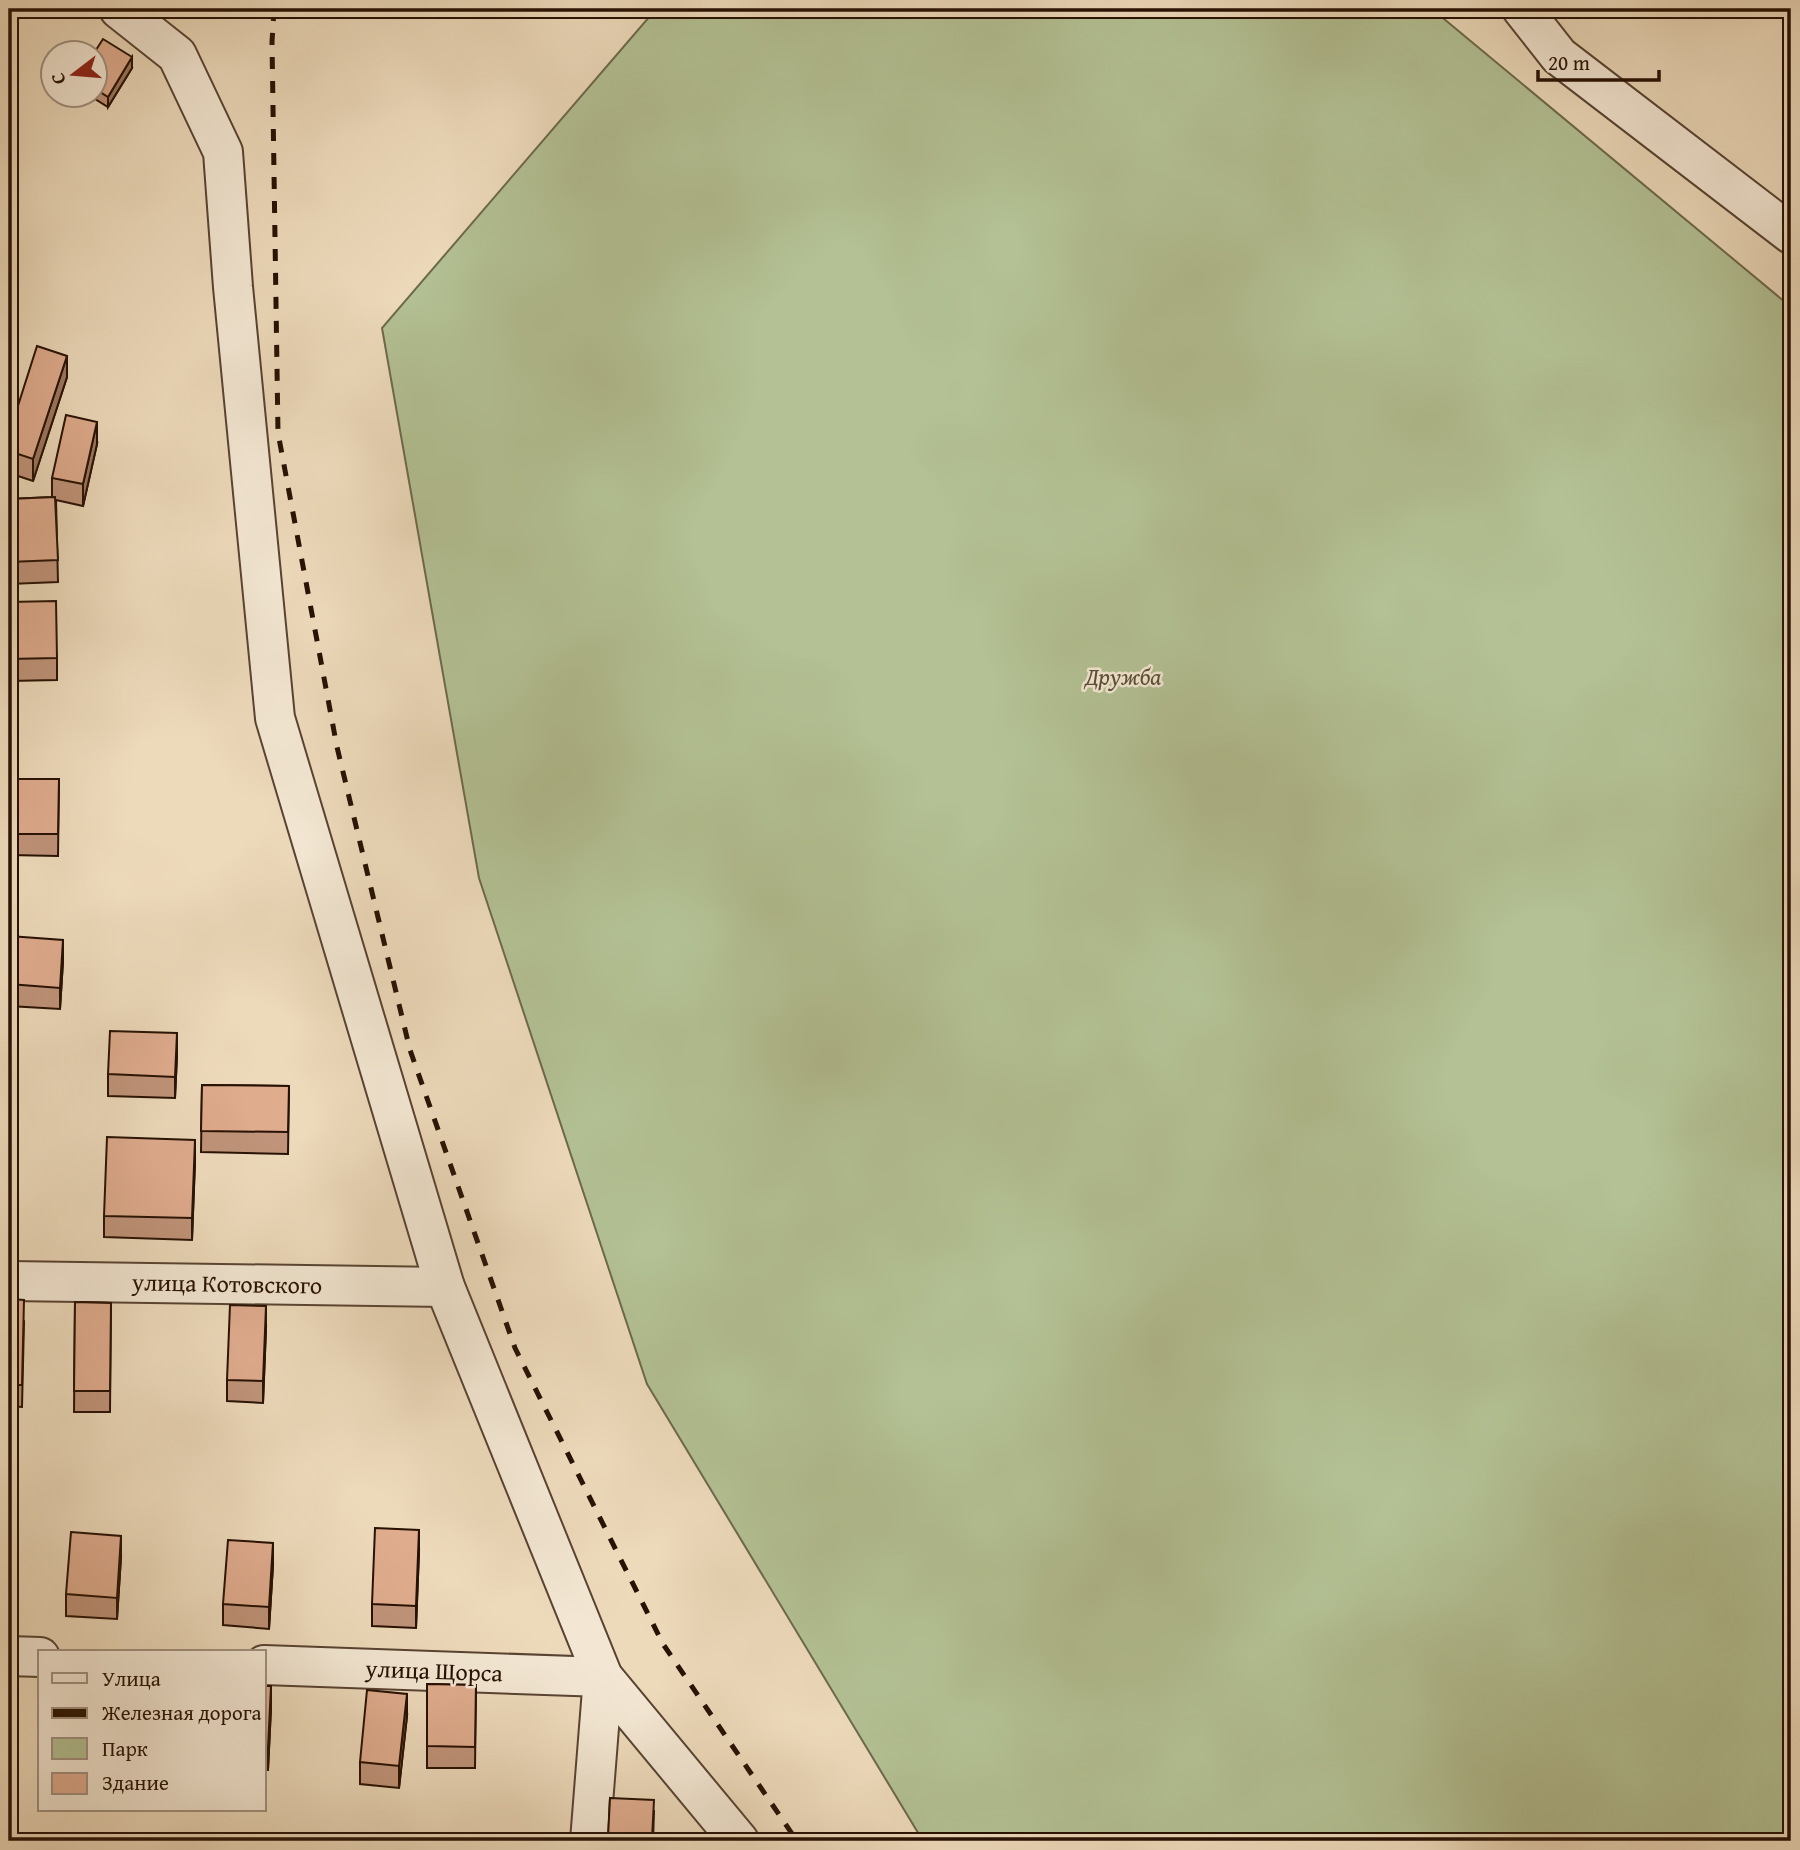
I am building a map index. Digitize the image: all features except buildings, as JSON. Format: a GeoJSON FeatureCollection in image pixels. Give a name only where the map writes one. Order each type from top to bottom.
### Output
{"type":"FeatureCollection","features":[{"type":"Feature","properties":{"kind":"street"},"geometry":{"type":"LineString","coordinates":[[118,9],[177,55],[223,152],[234,300],[275,718],[445,1287],[603,1677],[739,1841]]}},
{"type":"Feature","properties":{"kind":"street"},"geometry":{"type":"LineString","coordinates":[[1522,9],[1559,56],[1791,234]]}},
{"type":"Feature","properties":{"kind":"street","name":"улица Котовского"},"geometry":{"type":"LineString","coordinates":[[9,1281],[445,1287]]}},
{"type":"Feature","properties":{"kind":"street"},"geometry":{"type":"LineString","coordinates":[[9,1656],[38,1657]]}},
{"type":"Feature","properties":{"kind":"street","name":"улица Щорса"},"geometry":{"type":"LineString","coordinates":[[266,1665],[603,1677]]}},
{"type":"Feature","properties":{"kind":"street"},"geometry":{"type":"LineString","coordinates":[[590,1841],[603,1677]]}},
{"type":"Feature","properties":{"kind":"green space","name":"Дружба"},"geometry":{"type":"Polygon","coordinates":[[[656,9],[1432,9],[1791,307],[1791,1841],[923,1841],[647,1384],[479,878],[382,328],[656,9]]]}},
{"type":"Feature","properties":{"kind":"railway"},"geometry":{"type":"LineString","coordinates":[[274,9],[272,42],[278,433],[337,747],[410,1050],[515,1348],[663,1644],[797,1841]]}}]}
